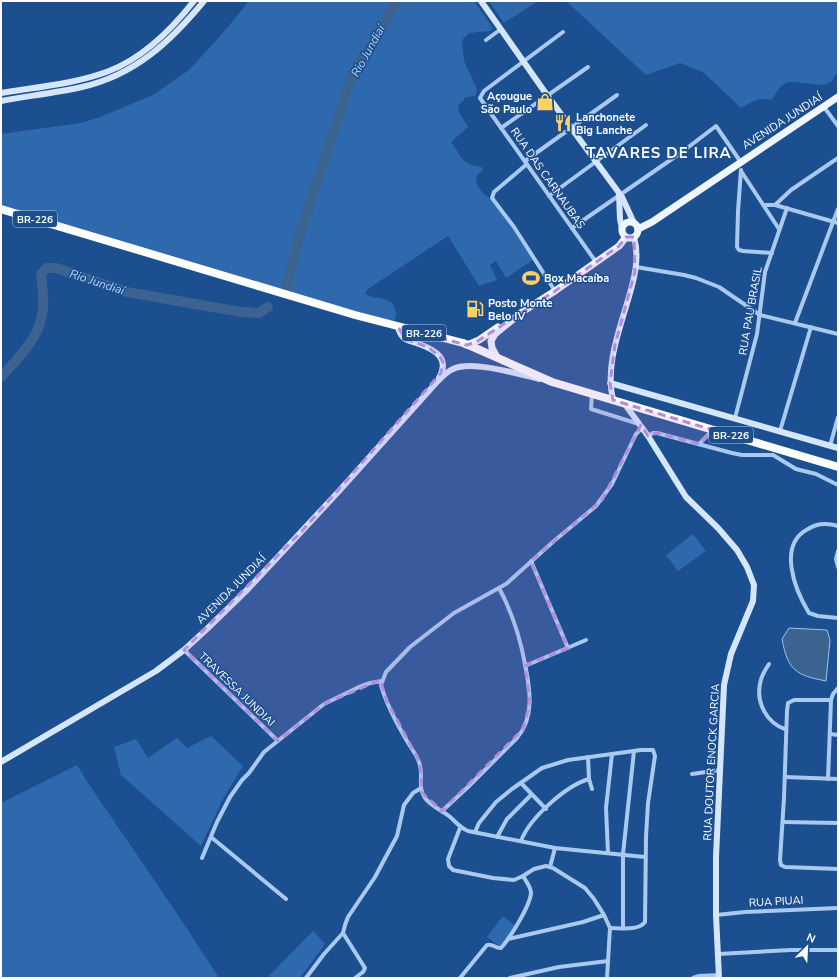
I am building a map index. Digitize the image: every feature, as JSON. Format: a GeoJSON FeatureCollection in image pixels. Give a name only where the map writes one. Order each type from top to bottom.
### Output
{"type":"FeatureCollection","features":[{"type":"Feature","properties":{"kind":"highway","name":"BR-226"},"geometry":{"type":"LineString","coordinates":[[1,209],[259,287],[467,345],[552,382],[713,430],[771,451],[838,467]]}},
{"type":"Feature","properties":{"kind":"main road","name":"AVENIDA JUNDIAÍ"},"geometry":{"type":"LineString","coordinates":[[636,226],[652,222],[739,165],[838,96]]}},
{"type":"Feature","properties":{"kind":"main road"},"geometry":{"type":"LineString","coordinates":[[630,222],[636,226],[638,233],[634,237],[626,237],[622,233],[622,229],[626,223],[630,222]]}},
{"type":"Feature","properties":{"kind":"main road"},"geometry":{"type":"LineString","coordinates":[[497,357],[492,348],[492,338],[512,320],[620,246],[626,237]]}},
{"type":"Feature","properties":{"kind":"main road"},"geometry":{"type":"LineString","coordinates":[[467,345],[479,340],[501,325],[512,320]]}},
{"type":"Feature","properties":{"kind":"street"},"geometry":{"type":"LineString","coordinates":[[1,93],[75,81],[111,70],[131,60],[154,43],[173,25],[194,1]]}},
{"type":"Feature","properties":{"kind":"street"},"geometry":{"type":"LineString","coordinates":[[1,101],[82,87],[123,72],[161,47],[183,26],[204,1]]}},
{"type":"Feature","properties":{"kind":"street"},"geometry":{"type":"LineString","coordinates":[[481,1],[619,194],[627,206],[636,226]]}},
{"type":"Feature","properties":{"kind":"street"},"geometry":{"type":"LineString","coordinates":[[486,40],[501,29]]}},
{"type":"Feature","properties":{"kind":"street"},"geometry":{"type":"LineString","coordinates":[[524,62],[563,32]]}},
{"type":"Feature","properties":{"kind":"street","name":"RUA DAS CARNAUBAS"},"geometry":{"type":"LineString","coordinates":[[524,62],[482,92],[480,98],[596,262]]}},
{"type":"Feature","properties":{"kind":"street"},"geometry":{"type":"LineString","coordinates":[[501,128],[588,67]]}},
{"type":"Feature","properties":{"kind":"street"},"geometry":{"type":"LineString","coordinates":[[555,291],[514,227],[492,198],[494,192],[526,163],[617,95]]}},
{"type":"Feature","properties":{"kind":"street"},"geometry":{"type":"LineString","coordinates":[[824,107],[838,126]]}},
{"type":"Feature","properties":{"kind":"street"},"geometry":{"type":"LineString","coordinates":[[548,196],[646,125]]}},
{"type":"Feature","properties":{"kind":"street"},"geometry":{"type":"LineString","coordinates":[[572,228],[619,194],[631,188],[682,152],[716,126],[779,228]]}},
{"type":"Feature","properties":{"kind":"street"},"geometry":{"type":"LineString","coordinates":[[775,205],[791,190],[838,158]]}},
{"type":"Feature","properties":{"kind":"street"},"geometry":{"type":"LineString","coordinates":[[739,165],[737,247],[743,251],[772,253]]}},
{"type":"Feature","properties":{"kind":"street"},"geometry":{"type":"LineString","coordinates":[[619,194],[622,229]]}},
{"type":"Feature","properties":{"kind":"street"},"geometry":{"type":"LineString","coordinates":[[765,205],[775,205],[836,222]]}},
{"type":"Feature","properties":{"kind":"street","name":"RUA PAU BRASIL"},"geometry":{"type":"LineString","coordinates":[[735,418],[753,352],[760,315],[765,272],[787,208]]}},
{"type":"Feature","properties":{"kind":"street"},"geometry":{"type":"LineString","coordinates":[[796,323],[836,222],[838,209]]}},
{"type":"Feature","properties":{"kind":"street"},"geometry":{"type":"LineString","coordinates":[[613,400],[610,383],[615,345],[632,286],[636,266],[634,237]]}},
{"type":"Feature","properties":{"kind":"street"},"geometry":{"type":"LineString","coordinates":[[636,266],[684,275],[707,282],[729,294],[760,315],[838,334]]}},
{"type":"Feature","properties":{"kind":"street","name":"AVENIDA JUNDIAÍ"},"geometry":{"type":"LineString","coordinates":[[398,327],[400,333],[405,339],[428,348],[440,357],[443,362],[443,368],[436,383]]}},
{"type":"Feature","properties":{"kind":"street"},"geometry":{"type":"LineString","coordinates":[[780,431],[811,327]]}},
{"type":"Feature","properties":{"kind":"street","name":"AVENIDA JUNDIAÍ"},"geometry":{"type":"LineString","coordinates":[[1,762],[151,674],[184,650],[248,589],[340,490],[436,383],[452,369],[461,366],[469,366],[494,369],[552,382]]}},
{"type":"Feature","properties":{"kind":"street"},"geometry":{"type":"LineString","coordinates":[[610,383],[838,448]]}},
{"type":"Feature","properties":{"kind":"street"},"geometry":{"type":"LineString","coordinates":[[592,394],[591,409],[641,426],[612,484],[602,500],[530,561],[511,580],[466,606],[426,634],[386,672],[381,685],[402,734],[420,763],[420,788],[428,801],[452,819],[460,828],[555,848],[645,857]]}},
{"type":"Feature","properties":{"kind":"street","name":"RUA DOUTOR ENOCK GARCIA"},"geometry":{"type":"LineString","coordinates":[[624,403],[648,436],[686,497],[718,528],[737,550],[747,567],[754,585],[752,605],[734,648],[725,676],[722,704],[716,857],[716,915],[719,977]]}},
{"type":"Feature","properties":{"kind":"street"},"geometry":{"type":"LineString","coordinates":[[830,446],[838,417]]}},
{"type":"Feature","properties":{"kind":"street"},"geometry":{"type":"LineString","coordinates":[[699,444],[713,430]]}},
{"type":"Feature","properties":{"kind":"street"},"geometry":{"type":"LineString","coordinates":[[648,436],[653,433],[657,433],[742,455],[771,451],[796,469],[816,474],[838,485]]}},
{"type":"Feature","properties":{"kind":"street"},"geometry":{"type":"LineString","coordinates":[[838,526],[820,524],[804,531],[798,537],[793,546],[790,563],[798,590],[809,613],[818,616],[838,618]]}},
{"type":"Feature","properties":{"kind":"street"},"geometry":{"type":"LineString","coordinates":[[838,551],[836,559],[838,567]]}},
{"type":"Feature","properties":{"kind":"street"},"geometry":{"type":"LineString","coordinates":[[530,561],[568,648]]}},
{"type":"Feature","properties":{"kind":"street"},"geometry":{"type":"LineString","coordinates":[[442,811],[516,738],[524,729],[528,718],[530,691],[519,634],[499,588]]}},
{"type":"Feature","properties":{"kind":"street"},"geometry":{"type":"LineString","coordinates":[[525,666],[586,640]]}},
{"type":"Feature","properties":{"kind":"street","name":"TRAVESSA JUNDIAI"},"geometry":{"type":"LineString","coordinates":[[184,650],[278,741]]}},
{"type":"Feature","properties":{"kind":"street"},"geometry":{"type":"LineString","coordinates":[[769,664],[761,679],[759,691],[760,698],[764,711],[770,721],[775,725],[786,729]]}},
{"type":"Feature","properties":{"kind":"street"},"geometry":{"type":"LineString","coordinates":[[202,858],[223,810],[237,787],[264,752],[324,704],[354,689],[382,680]]}},
{"type":"Feature","properties":{"kind":"street"},"geometry":{"type":"LineString","coordinates":[[828,779],[831,700],[833,694],[838,688]]}},
{"type":"Feature","properties":{"kind":"street"},"geometry":{"type":"LineString","coordinates":[[831,700],[801,699],[790,701],[787,707],[783,822],[780,860],[782,865],[792,867],[838,869]]}},
{"type":"Feature","properties":{"kind":"street"},"geometry":{"type":"LineString","coordinates":[[830,734],[838,735]]}},
{"type":"Feature","properties":{"kind":"street"},"geometry":{"type":"LineString","coordinates":[[623,928],[623,854],[634,751]]}},
{"type":"Feature","properties":{"kind":"street"},"geometry":{"type":"LineString","coordinates":[[475,832],[479,823],[496,802],[542,768],[568,760],[634,751],[654,751],[655,756],[648,809],[645,857],[645,922],[637,927],[610,928]]}},
{"type":"Feature","properties":{"kind":"street"},"geometry":{"type":"LineString","coordinates":[[608,853],[606,808],[612,754]]}},
{"type":"Feature","properties":{"kind":"street"},"geometry":{"type":"LineString","coordinates":[[588,757],[589,779],[592,789]]}},
{"type":"Feature","properties":{"kind":"street"},"geometry":{"type":"LineString","coordinates":[[692,774],[720,770]]}},
{"type":"Feature","properties":{"kind":"street"},"geometry":{"type":"LineString","coordinates":[[785,777],[838,779]]}},
{"type":"Feature","properties":{"kind":"street"},"geometry":{"type":"LineString","coordinates":[[521,841],[527,828],[546,809],[573,785],[589,779]]}},
{"type":"Feature","properties":{"kind":"street"},"geometry":{"type":"LineString","coordinates":[[521,783],[546,809]]}},
{"type":"Feature","properties":{"kind":"street"},"geometry":{"type":"LineString","coordinates":[[306,978],[324,954],[344,933],[348,917],[375,877],[400,830],[402,811],[407,801],[413,793],[420,788]]}},
{"type":"Feature","properties":{"kind":"street"},"geometry":{"type":"LineString","coordinates":[[497,837],[510,815],[532,794]]}},
{"type":"Feature","properties":{"kind":"street"},"geometry":{"type":"LineString","coordinates":[[783,822],[838,823]]}},
{"type":"Feature","properties":{"kind":"street"},"geometry":{"type":"LineString","coordinates":[[460,828],[448,859],[448,865],[452,869],[501,880],[514,880],[523,876],[534,868],[550,867],[578,883],[589,892],[604,914],[610,928],[607,978]]}},
{"type":"Feature","properties":{"kind":"street"},"geometry":{"type":"LineString","coordinates":[[210,837],[286,899]]}},
{"type":"Feature","properties":{"kind":"street"},"geometry":{"type":"LineString","coordinates":[[550,867],[555,848]]}},
{"type":"Feature","properties":{"kind":"street"},"geometry":{"type":"LineString","coordinates":[[460,978],[487,945],[490,944],[500,948],[518,924],[531,894],[530,888],[523,876]]}},
{"type":"Feature","properties":{"kind":"street","name":"RUA PIUAI"},"geometry":{"type":"LineString","coordinates":[[716,915],[745,912],[838,908]]}},
{"type":"Feature","properties":{"kind":"street"},"geometry":{"type":"LineString","coordinates":[[508,939],[583,922],[604,914]]}},
{"type":"Feature","properties":{"kind":"street"},"geometry":{"type":"LineString","coordinates":[[344,933],[365,968],[363,972],[355,978]]}},
{"type":"Feature","properties":{"kind":"street"},"geometry":{"type":"LineString","coordinates":[[718,954],[791,950],[838,950]]}},
{"type":"Feature","properties":{"kind":"street"},"geometry":{"type":"LineString","coordinates":[[510,978],[559,967],[608,961]]}},
{"type":"Feature","properties":{"kind":"street"},"geometry":{"type":"LineString","coordinates":[[693,978],[700,976],[719,977]]}},
{"type":"Feature","properties":{"kind":"highlighted area"},"geometry":{"type":"Polygon","coordinates":[[[626,237],[634,237],[635,272],[615,345],[610,383],[613,400],[713,430],[699,444],[657,433],[648,436],[641,425],[602,500],[531,561],[568,648],[525,666],[530,703],[523,729],[442,811],[422,793],[420,763],[387,701],[380,680],[324,704],[278,741],[184,650],[301,532],[441,373],[443,362],[440,357],[428,347],[405,339],[398,327],[467,345],[476,342],[555,291],[619,246],[626,237]]]}},
{"type":"Feature","properties":{"kind":"shaded area"},"geometry":{"type":"Polygon","coordinates":[[[249,1],[474,1],[493,28],[490,31],[469,33],[462,40],[464,61],[477,89],[475,96],[466,97],[458,106],[459,112],[468,127],[451,142],[464,161],[471,165],[482,167],[483,170],[477,175],[476,179],[479,187],[485,195],[495,202],[533,260],[506,278],[496,261],[490,265],[497,280],[479,286],[448,236],[368,289],[365,294],[371,297],[388,300],[392,303],[396,311],[395,319],[392,322],[388,324],[376,324],[361,321],[227,279],[1,213],[1,134],[81,123],[100,117],[153,95],[189,70],[223,33],[249,1]]]}},
{"type":"Feature","properties":{"kind":"shaded area"},"geometry":{"type":"Polygon","coordinates":[[[489,1],[538,1],[504,23],[489,1]]]}},
{"type":"Feature","properties":{"kind":"shaded area"},"geometry":{"type":"Polygon","coordinates":[[[566,1],[838,1],[838,72],[831,82],[824,85],[788,82],[781,86],[771,100],[762,99],[741,108],[703,72],[680,63],[646,75],[566,1]]]}},
{"type":"Feature","properties":{"kind":"shaded area"},"geometry":{"type":"Polygon","coordinates":[[[693,534],[706,551],[678,571],[666,555],[693,534]]]}},
{"type":"Feature","properties":{"kind":"shaded area"},"geometry":{"type":"Polygon","coordinates":[[[789,628],[827,630],[830,640],[826,681],[800,674],[791,665],[784,650],[782,639],[789,628]]]}},
{"type":"Feature","properties":{"kind":"shaded area"},"geometry":{"type":"Polygon","coordinates":[[[211,736],[243,766],[223,799],[201,846],[121,775],[114,747],[136,739],[148,758],[177,738],[187,748],[211,736]]]}},
{"type":"Feature","properties":{"kind":"shaded area"},"geometry":{"type":"Polygon","coordinates":[[[77,765],[219,978],[1,978],[1,803],[77,765]]]}},
{"type":"Feature","properties":{"kind":"shaded area"},"geometry":{"type":"Polygon","coordinates":[[[503,916],[516,926],[500,947],[487,937],[503,916]]]}},
{"type":"Feature","properties":{"kind":"shaded area"},"geometry":{"type":"Polygon","coordinates":[[[313,931],[325,944],[300,978],[267,978],[313,931]]]}},
{"type":"Feature","properties":{"kind":"waterway","name":"Rio Jundiaí"},"geometry":{"type":"LineString","coordinates":[[286,288],[300,234],[353,73],[397,1]]}},
{"type":"Feature","properties":{"kind":"waterway","name":"Rio Jundiaí"},"geometry":{"type":"LineString","coordinates":[[1,377],[28,346],[38,329],[43,309],[41,274],[47,268],[56,268],[127,292],[241,312],[259,313],[268,307]]}},
{"type":"Feature","properties":{"kind":"place","name":"Açougue São Paulo"},"geometry":{"type":"Point","coordinates":[545,102]}},
{"type":"Feature","properties":{"kind":"place","name":"Lanchonete Big Lanche"},"geometry":{"type":"Point","coordinates":[563,123]}},
{"type":"Feature","properties":{"kind":"place","name":"Box Macaíba"},"geometry":{"type":"Point","coordinates":[531,278]}},
{"type":"Feature","properties":{"kind":"place","name":"Posto Monte Belo IV"},"geometry":{"type":"Point","coordinates":[475,309]}},
{"type":"Feature","properties":{"kind":"district","name":"TAVARES DE LIRA"},"geometry":{"type":"Point","coordinates":[659,153]}}]}
